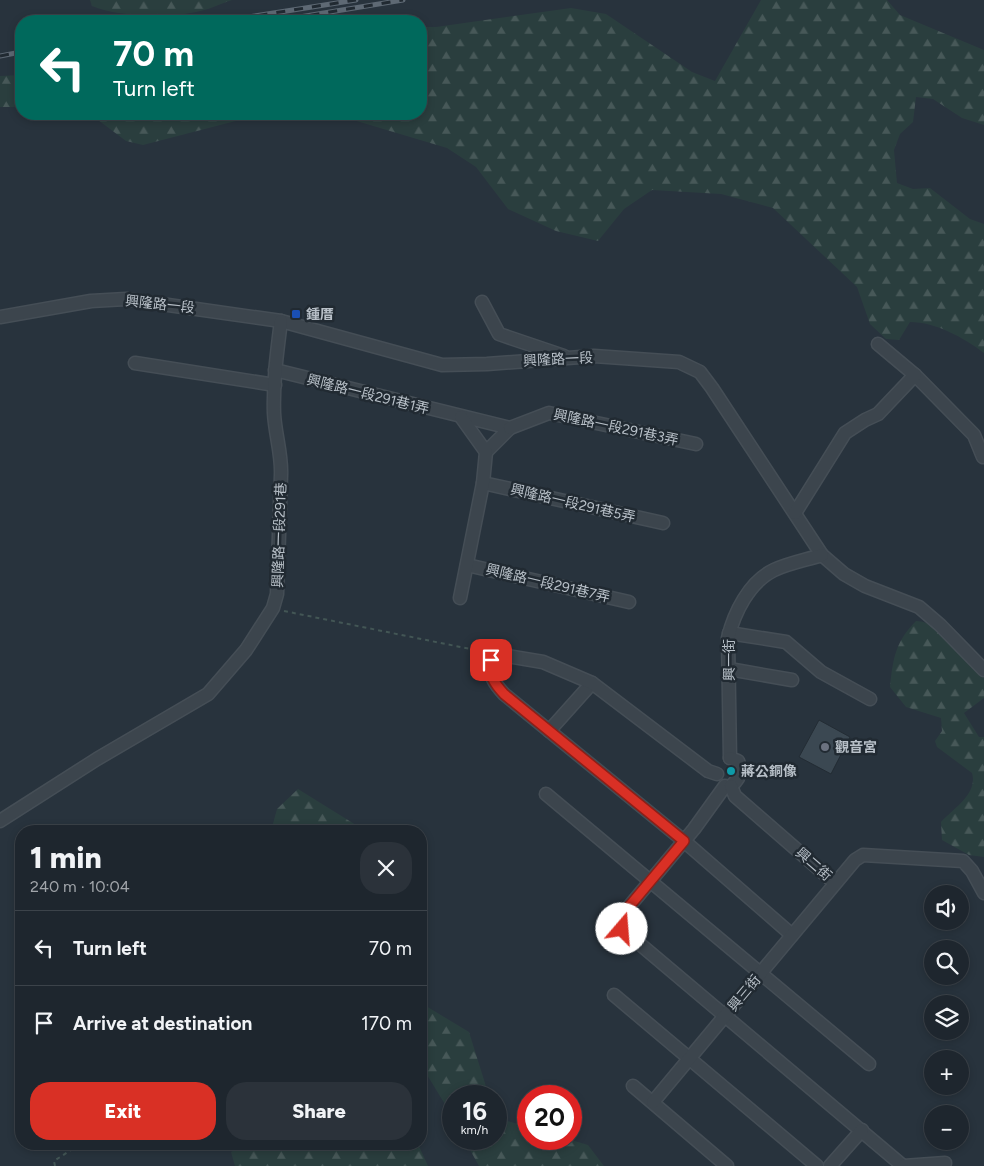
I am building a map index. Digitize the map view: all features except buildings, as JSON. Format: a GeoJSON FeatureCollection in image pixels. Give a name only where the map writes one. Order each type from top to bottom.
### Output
{"type":"FeatureCollection","features":[{"type":"Feature","properties":{"kind":"street","name":"興隆路一段"},"geometry":{"type":"LineString","coordinates":[[0,317],[91,301],[126,299],[281,321],[442,365],[487,364],[594,356],[679,362],[700,372],[822,555],[844,574],[865,586],[919,607],[940,625],[984,670]]}},
{"type":"Feature","properties":{"kind":"street"},"geometry":{"type":"LineString","coordinates":[[482,302],[499,334],[569,358]]}},
{"type":"Feature","properties":{"kind":"street","name":"興隆路一段291巷"},"geometry":{"type":"LineString","coordinates":[[0,821],[98,759],[208,694],[246,650],[273,608],[277,594],[282,460],[274,415],[275,370],[281,321]]}},
{"type":"Feature","properties":{"kind":"street"},"geometry":{"type":"LineString","coordinates":[[878,344],[915,375],[974,436],[983,457]]}},
{"type":"Feature","properties":{"kind":"street"},"geometry":{"type":"LineString","coordinates":[[135,363],[275,385]]}},
{"type":"Feature","properties":{"kind":"street","name":"興隆路一段291巷1弄"},"geometry":{"type":"LineString","coordinates":[[275,370],[510,428]]}},
{"type":"Feature","properties":{"kind":"street"},"geometry":{"type":"LineString","coordinates":[[795,513],[845,433],[878,414],[915,375]]}},
{"type":"Feature","properties":{"kind":"street","name":"興隆路一段291巷3弄"},"geometry":{"type":"LineString","coordinates":[[510,428],[549,412],[696,444]]}},
{"type":"Feature","properties":{"kind":"street"},"geometry":{"type":"LineString","coordinates":[[461,417],[486,452]]}},
{"type":"Feature","properties":{"kind":"street"},"geometry":{"type":"LineString","coordinates":[[460,598],[483,483],[486,452],[510,428]]}},
{"type":"Feature","properties":{"kind":"street","name":"興隆路一段291巷5弄"},"geometry":{"type":"LineString","coordinates":[[483,483],[663,523]]}},
{"type":"Feature","properties":{"kind":"street","name":"興一街"},"geometry":{"type":"LineString","coordinates":[[730,758],[729,633],[732,620],[743,601],[763,577],[774,570],[822,555]]}},
{"type":"Feature","properties":{"kind":"street","name":"興隆路一段291巷7弄"},"geometry":{"type":"LineString","coordinates":[[466,564],[629,602]]}},
{"type":"Feature","properties":{"kind":"street"},"geometry":{"type":"LineString","coordinates":[[729,633],[786,642],[821,672],[870,699]]}},
{"type":"Feature","properties":{"kind":"street"},"geometry":{"type":"LineString","coordinates":[[728,786],[717,774],[708,771],[592,683],[543,662],[501,655],[494,659],[490,671],[494,684],[684,841],[792,935]]}},
{"type":"Feature","properties":{"kind":"street"},"geometry":{"type":"LineString","coordinates":[[729,669],[792,680]]}},
{"type":"Feature","properties":{"kind":"street"},"geometry":{"type":"LineString","coordinates":[[549,731],[592,683]]}},
{"type":"Feature","properties":{"kind":"street"},"geometry":{"type":"LineString","coordinates":[[717,774],[718,766],[730,758],[738,761],[741,769],[739,778],[728,786],[622,915],[622,929],[903,1166],[945,1163]]}},
{"type":"Feature","properties":{"kind":"street","name":"興二街"},"geometry":{"type":"LineString","coordinates":[[728,786],[735,796],[835,883],[855,860],[863,856],[963,861],[972,871],[984,892]]}},
{"type":"Feature","properties":{"kind":"street"},"geometry":{"type":"LineString","coordinates":[[546,794],[869,1064]]}},
{"type":"Feature","properties":{"kind":"street","name":"興三街"},"geometry":{"type":"LineString","coordinates":[[653,1102],[835,883]]}},
{"type":"Feature","properties":{"kind":"street"},"geometry":{"type":"LineString","coordinates":[[614,995],[817,1166]]}},
{"type":"Feature","properties":{"kind":"street"},"geometry":{"type":"LineString","coordinates":[[632,1086],[727,1166]]}},
{"type":"Feature","properties":{"kind":"street"},"geometry":{"type":"LineString","coordinates":[[830,1166],[862,1130]]}},
{"type":"Feature","properties":{"kind":"path"},"geometry":{"type":"LineString","coordinates":[[273,608],[482,650],[494,659]]}},
{"type":"Feature","properties":{"kind":"path"},"geometry":{"type":"LineString","coordinates":[[55,1166],[54,1161],[71,1150]]}},
{"type":"Feature","properties":{"kind":"green space"},"geometry":{"type":"Polygon","coordinates":[[[90,0],[232,0],[200,11],[171,15],[129,14],[102,10],[92,6],[90,0]]]}},
{"type":"Feature","properties":{"kind":"green space"},"geometry":{"type":"Polygon","coordinates":[[[761,0],[887,0],[900,15],[984,50],[984,125],[962,118],[933,99],[916,97],[913,122],[900,134],[894,150],[897,183],[913,189],[930,188],[970,219],[984,224],[984,353],[949,332],[920,323],[910,322],[899,340],[886,339],[870,324],[857,287],[773,208],[721,194],[652,190],[624,209],[598,241],[556,231],[508,209],[476,167],[447,148],[353,120],[427,120],[427,27],[571,8],[606,14],[692,72],[715,81],[761,0]]]}},
{"type":"Feature","properties":{"kind":"green space"},"geometry":{"type":"Polygon","coordinates":[[[15,75],[15,107],[0,107],[0,76],[15,75]]]}},
{"type":"Feature","properties":{"kind":"green space"},"geometry":{"type":"Polygon","coordinates":[[[98,120],[240,120],[143,145],[126,141],[98,120]]]}},
{"type":"Feature","properties":{"kind":"green space"},"geometry":{"type":"Polygon","coordinates":[[[916,621],[927,623],[946,634],[963,651],[984,678],[984,698],[964,713],[979,737],[984,737],[984,857],[969,855],[942,840],[941,822],[964,800],[972,788],[972,773],[937,747],[935,741],[942,731],[941,718],[906,707],[890,687],[896,651],[904,636],[916,621]]]}},
{"type":"Feature","properties":{"kind":"green space"},"geometry":{"type":"Polygon","coordinates":[[[298,789],[355,825],[273,825],[277,809],[298,789]]]}},
{"type":"Feature","properties":{"kind":"green space"},"geometry":{"type":"Polygon","coordinates":[[[427,1007],[469,1032],[486,1085],[442,1085],[442,1099],[427,1075],[427,1007]]]}},
{"type":"Feature","properties":{"kind":"green space"},"geometry":{"type":"Polygon","coordinates":[[[507,1121],[517,1124],[517,1150],[582,1150],[582,1143],[588,1145],[604,1166],[479,1166],[470,1150],[507,1150],[507,1121]]]}},
{"type":"Feature","properties":{"kind":"green space"},"geometry":{"type":"Polygon","coordinates":[[[234,1150],[421,1150],[428,1166],[235,1166],[231,1152],[234,1150]]]}},
{"type":"Feature","properties":{"kind":"railway"},"geometry":{"type":"LineString","coordinates":[[261,15],[356,0]]}},
{"type":"Feature","properties":{"kind":"railway"},"geometry":{"type":"LineString","coordinates":[[312,15],[403,0]]}},
{"type":"Feature","properties":{"kind":"railway"},"geometry":{"type":"LineString","coordinates":[[0,56],[15,53]]}},
{"type":"Feature","properties":{"kind":"place","name":"鍾厝"},"geometry":{"type":"Point","coordinates":[296,314]}},
{"type":"Feature","properties":{"kind":"place","name":"觀音宮"},"geometry":{"type":"Point","coordinates":[825,747]}},
{"type":"Feature","properties":{"kind":"place","name":"蔣公銅像"},"geometry":{"type":"Point","coordinates":[731,771]}},
{"type":"Feature","properties":{"kind":"route"},"geometry":{"type":"LineString","coordinates":[[491,660],[490,671],[494,684],[504,694],[684,841],[622,915],[622,929]]}}]}
